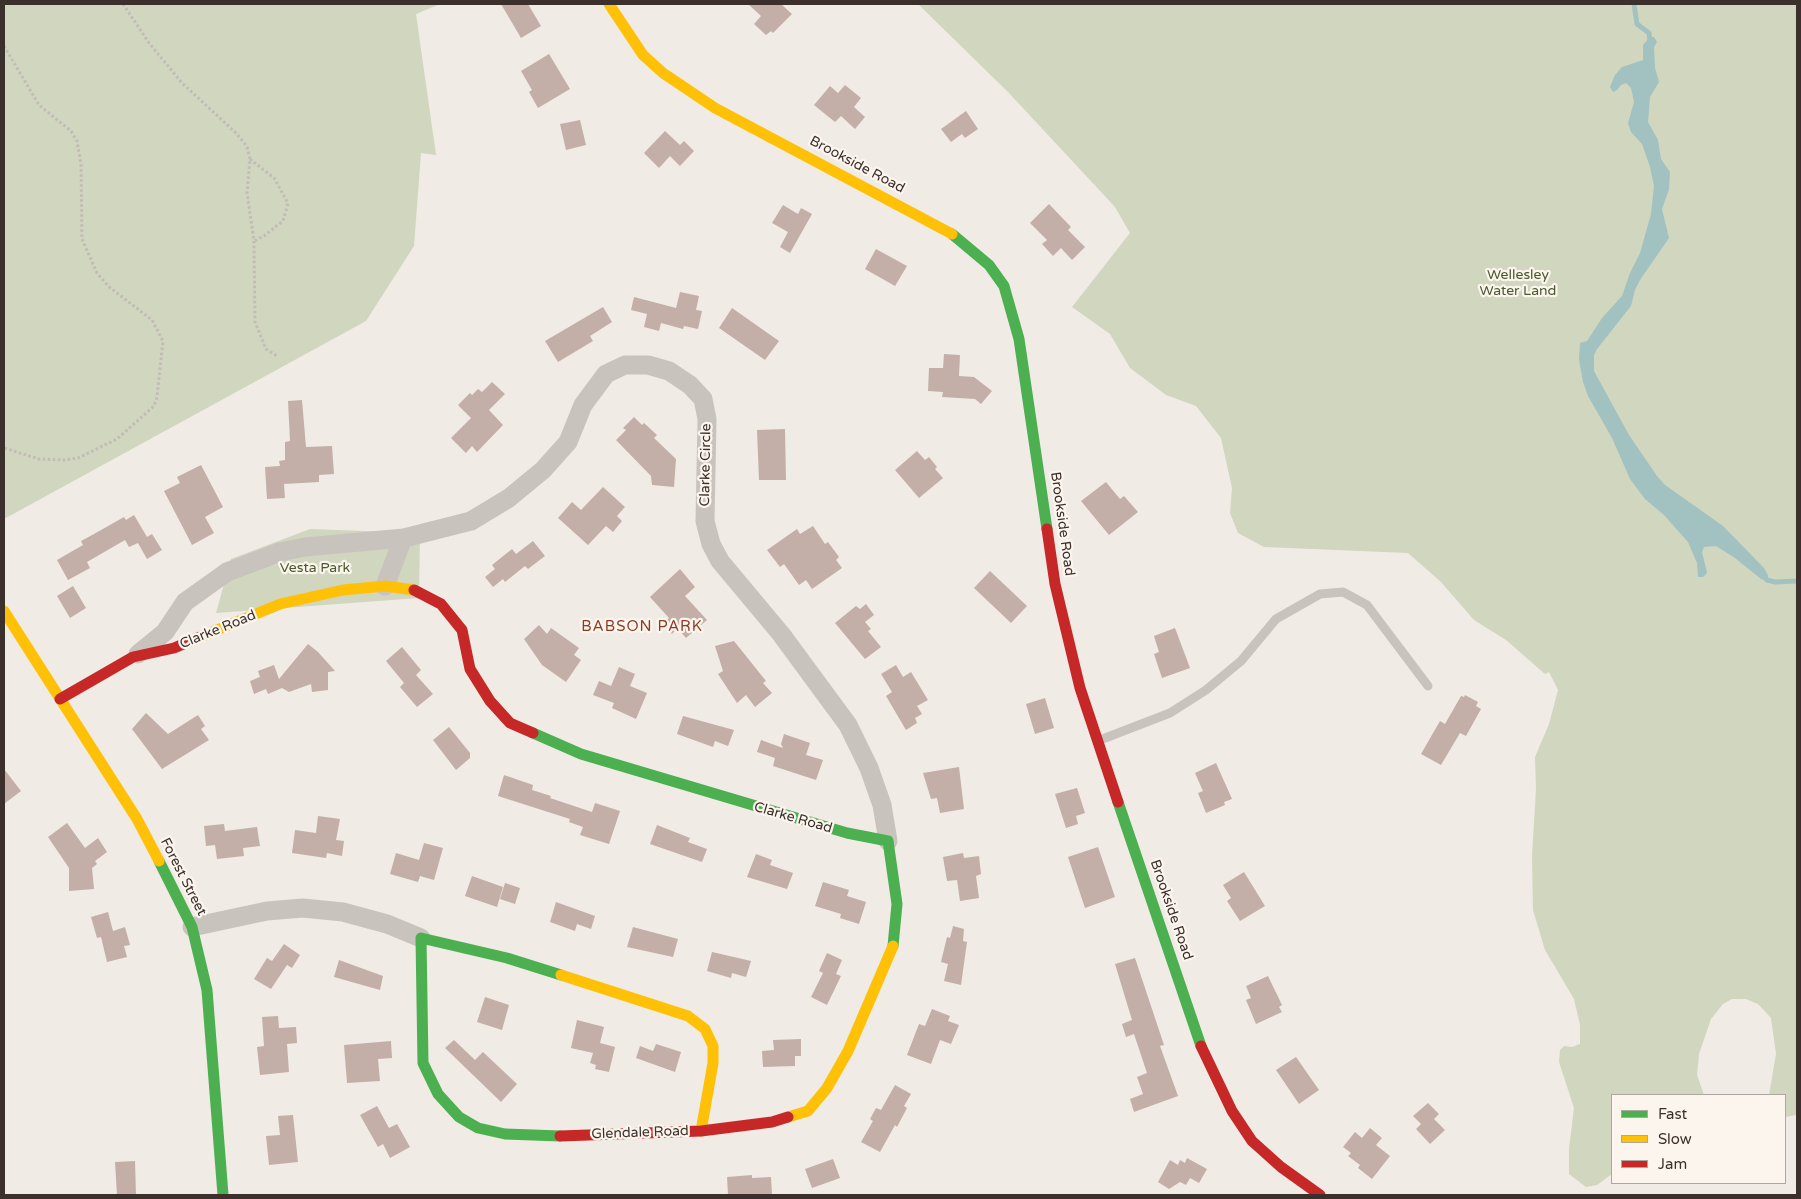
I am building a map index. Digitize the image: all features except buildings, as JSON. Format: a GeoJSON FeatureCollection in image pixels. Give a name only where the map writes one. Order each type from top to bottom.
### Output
{"type":"FeatureCollection","features":[{"type":"Feature","properties":{"kind":"street","name":"Brookside Road"},"geometry":{"type":"LineString","coordinates":[[609,4],[643,55],[663,74],[715,108],[950,233],[989,265],[1004,286],[1012,309],[1019,340],[1054,584],[1080,688],[1198,1040],[1232,1112],[1252,1141],[1281,1166],[1320,1195]]}},
{"type":"Feature","properties":{"kind":"street","name":"Clarke Circle"},"geometry":{"type":"LineString","coordinates":[[133,657],[151,645],[164,632],[185,602],[227,572],[280,552],[305,546],[403,538],[471,521],[509,498],[543,470],[568,442],[583,405],[606,374],[625,365],[648,365],[669,371],[690,385],[703,399],[707,419],[705,521],[711,544],[720,561],[781,634],[848,725],[876,786],[882,805],[888,842]]}},
{"type":"Feature","properties":{"kind":"street"},"geometry":{"type":"LineString","coordinates":[[385,586],[403,538]]}},
{"type":"Feature","properties":{"kind":"street","name":"Clarke Road"},"geometry":{"type":"LineString","coordinates":[[60,699],[133,657],[174,648],[280,604],[343,590],[385,586],[416,590],[441,604],[462,630],[470,669],[490,701],[510,723],[581,754],[627,769],[847,833],[888,842]]}},
{"type":"Feature","properties":{"kind":"street","name":"Forest Street"},"geometry":{"type":"LineString","coordinates":[[4,611],[136,819],[192,927],[207,990],[223,1195]]}},
{"type":"Feature","properties":{"kind":"street"},"geometry":{"type":"LineString","coordinates":[[701,1131],[772,1122],[808,1111],[827,1088],[848,1051],[894,941],[897,904],[888,842]]}},
{"type":"Feature","properties":{"kind":"street","name":"Glendale Road"},"geometry":{"type":"LineString","coordinates":[[192,927],[267,911],[303,908],[361,917],[387,924],[421,938],[507,958],[688,1016],[705,1029],[714,1046],[714,1063],[701,1131],[568,1136],[505,1134],[478,1128],[459,1117],[438,1094],[423,1063],[421,938]]}},
{"type":"Feature","properties":{"kind":"lane"},"geometry":{"type":"LineString","coordinates":[[1098,741],[1170,713],[1206,690],[1241,661],[1276,619],[1320,594],[1343,592],[1367,605],[1428,686]]}},
{"type":"Feature","properties":{"kind":"path"},"geometry":{"type":"LineString","coordinates":[[123,4],[149,43],[182,83],[244,142],[250,159],[248,193],[254,241],[253,271],[256,328],[270,353],[277,356]]}},
{"type":"Feature","properties":{"kind":"path"},"geometry":{"type":"LineString","coordinates":[[4,46],[39,105],[72,131],[77,141],[80,157],[82,238],[97,273],[108,286],[152,320],[164,341],[157,397],[154,406],[117,439],[78,458],[65,460],[39,460],[4,448]]}},
{"type":"Feature","properties":{"kind":"path"},"geometry":{"type":"LineString","coordinates":[[250,159],[274,178],[288,203],[283,221],[264,236],[254,241]]}},
{"type":"Feature","properties":{"kind":"green space"},"geometry":{"type":"Polygon","coordinates":[[[4,4],[440,4],[416,14],[436,155],[421,153],[414,246],[366,321],[4,519],[4,4]]]}},
{"type":"Feature","properties":{"kind":"green space","name":"Wellesley Water Land"},"geometry":{"type":"Polygon","coordinates":[[[918,4],[1797,4],[1797,1115],[1786,1117],[1786,1094],[1769,1094],[1776,1054],[1771,1018],[1758,1004],[1746,999],[1732,999],[1723,1004],[1711,1019],[1699,1054],[1697,1075],[1704,1094],[1611,1094],[1611,1175],[1597,1185],[1586,1187],[1569,1174],[1569,1149],[1574,1108],[1559,1062],[1560,1050],[1564,1046],[1572,1047],[1580,1044],[1580,1025],[1574,999],[1545,950],[1533,910],[1532,856],[1536,789],[1535,757],[1549,724],[1558,690],[1549,672],[1545,674],[1506,640],[1474,620],[1441,582],[1408,553],[1264,547],[1238,533],[1230,513],[1232,488],[1221,438],[1196,406],[1166,395],[1130,368],[1110,334],[1072,307],[1130,233],[1115,207],[1008,92],[918,4]]]}},
{"type":"Feature","properties":{"kind":"green space","name":"Vesta Park"},"geometry":{"type":"Polygon","coordinates":[[[310,529],[420,533],[419,598],[216,613],[231,559],[310,529]]]}},
{"type":"Feature","properties":{"kind":"water"},"geometry":{"type":"Polygon","coordinates":[[[1650,37],[1654,37],[1657,42],[1654,47],[1655,68],[1659,82],[1650,97],[1648,122],[1658,140],[1661,159],[1670,172],[1669,189],[1662,209],[1669,238],[1640,280],[1631,306],[1597,349],[1594,355],[1594,371],[1629,435],[1657,476],[1665,485],[1723,526],[1764,568],[1768,575],[1767,580],[1761,579],[1735,558],[1716,546],[1704,547],[1702,552],[1707,573],[1703,577],[1698,577],[1697,563],[1688,542],[1664,515],[1645,499],[1630,479],[1612,438],[1588,396],[1583,382],[1579,360],[1580,343],[1587,341],[1602,318],[1622,296],[1630,273],[1640,253],[1651,214],[1654,186],[1650,167],[1642,144],[1631,132],[1628,123],[1634,102],[1631,88],[1626,83],[1613,92],[1610,87],[1615,75],[1622,67],[1643,60],[1643,45],[1650,37]]]}},
{"type":"Feature","properties":{"kind":"waterway"},"geometry":{"type":"LineString","coordinates":[[1634,4],[1637,24],[1649,33],[1650,42]]}},
{"type":"Feature","properties":{"kind":"waterway"},"geometry":{"type":"LineString","coordinates":[[1763,575],[1767,580],[1775,582],[1797,581]]}},
{"type":"Feature","properties":{"kind":"traffic: fast"},"geometry":{"type":"LineString","coordinates":[[952,234],[989,265],[1004,286],[1019,339],[1047,529]]}},
{"type":"Feature","properties":{"kind":"traffic: fast"},"geometry":{"type":"LineString","coordinates":[[533,733],[581,754],[847,833],[888,841],[897,904],[893,946]]}},
{"type":"Feature","properties":{"kind":"traffic: fast"},"geometry":{"type":"LineString","coordinates":[[1118,802],[1201,1046]]}},
{"type":"Feature","properties":{"kind":"traffic: fast"},"geometry":{"type":"LineString","coordinates":[[159,861],[192,927],[207,990],[223,1195]]}},
{"type":"Feature","properties":{"kind":"traffic: fast"},"geometry":{"type":"LineString","coordinates":[[560,1136],[505,1134],[478,1128],[459,1117],[438,1094],[423,1063],[421,938],[507,958],[561,975]]}},
{"type":"Feature","properties":{"kind":"traffic: slow"},"geometry":{"type":"LineString","coordinates":[[609,4],[643,55],[663,73],[715,108],[952,234]]}},
{"type":"Feature","properties":{"kind":"traffic: slow"},"geometry":{"type":"LineString","coordinates":[[200,637],[280,604],[343,590],[385,586],[414,590]]}},
{"type":"Feature","properties":{"kind":"traffic: slow"},"geometry":{"type":"LineString","coordinates":[[4,611],[137,819],[159,861]]}},
{"type":"Feature","properties":{"kind":"traffic: slow"},"geometry":{"type":"LineString","coordinates":[[788,1117],[808,1111],[827,1088],[848,1051],[893,946]]}},
{"type":"Feature","properties":{"kind":"traffic: slow"},"geometry":{"type":"LineString","coordinates":[[561,975],[688,1016],[705,1029],[713,1046],[713,1063],[701,1131]]}},
{"type":"Feature","properties":{"kind":"traffic: jam"},"geometry":{"type":"LineString","coordinates":[[1047,529],[1055,584],[1080,688],[1118,802]]}},
{"type":"Feature","properties":{"kind":"traffic: jam"},"geometry":{"type":"LineString","coordinates":[[414,590],[441,604],[462,630],[470,669],[490,701],[510,723],[533,733]]}},
{"type":"Feature","properties":{"kind":"traffic: jam"},"geometry":{"type":"LineString","coordinates":[[60,699],[133,657],[174,648],[200,637]]}},
{"type":"Feature","properties":{"kind":"traffic: jam"},"geometry":{"type":"LineString","coordinates":[[1201,1046],[1232,1111],[1252,1141],[1281,1167],[1320,1195]]}},
{"type":"Feature","properties":{"kind":"traffic: jam"},"geometry":{"type":"LineString","coordinates":[[560,1136],[701,1131],[772,1122],[788,1117]]}},
{"type":"Feature","properties":{"kind":"district","name":"BABSON PARK"},"geometry":{"type":"Point","coordinates":[642,627]}}]}
